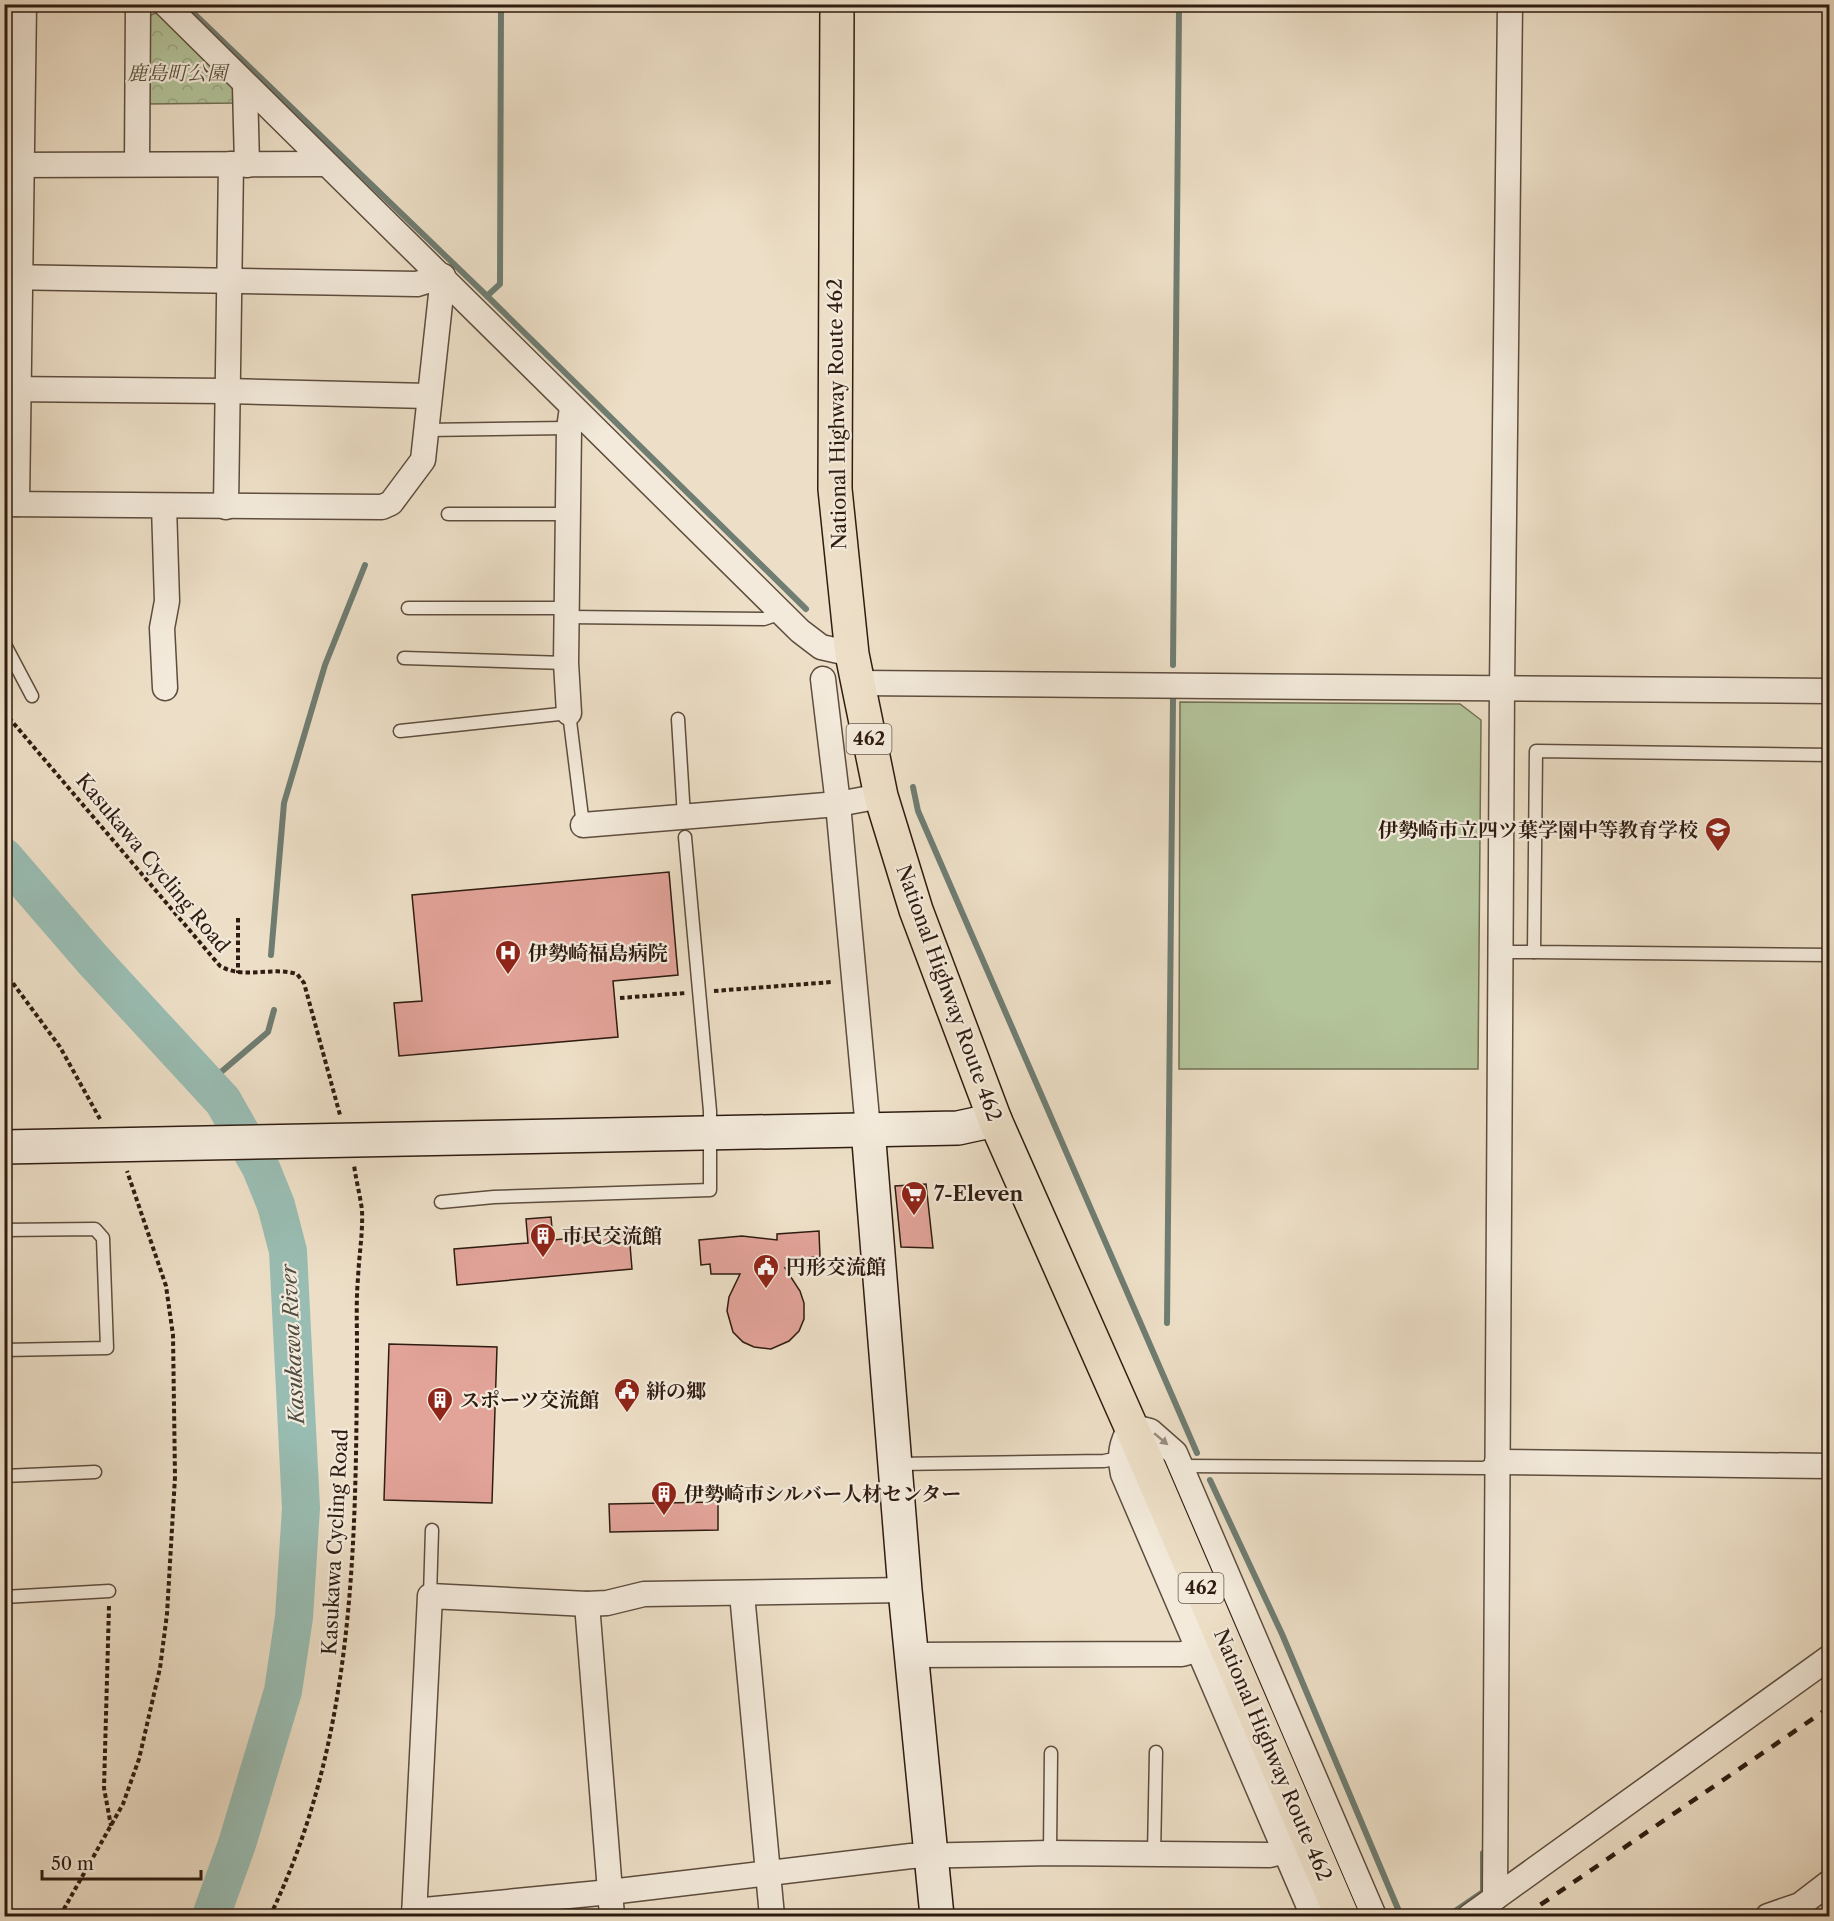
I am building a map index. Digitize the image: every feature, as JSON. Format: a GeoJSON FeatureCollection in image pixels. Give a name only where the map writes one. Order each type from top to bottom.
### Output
{"type":"FeatureCollection","features":[{"type":"Feature","properties":{"kind":"highway","name":"National Highway Route 462"},"geometry":{"type":"LineString","coordinates":[[837,4],[834,425],[840,552],[855,669],[881,796],[920,921],[995,1120],[1131,1426],[1342,1917]]}},
{"type":"Feature","properties":{"kind":"street"},"geometry":{"type":"LineString","coordinates":[[24,4],[13,165],[11,504],[382,507],[391,503],[423,460],[428,396],[443,276]]}},
{"type":"Feature","properties":{"kind":"street"},"geometry":{"type":"LineString","coordinates":[[137,164],[138,4]]}},
{"type":"Feature","properties":{"kind":"street"},"geometry":{"type":"LineString","coordinates":[[165,4],[245,86],[443,276],[570,418],[814,643],[855,669],[1502,687],[1830,691]]}},
{"type":"Feature","properties":{"kind":"street"},"geometry":{"type":"LineString","coordinates":[[1495,1898],[1502,687],[1510,4]]}},
{"type":"Feature","properties":{"kind":"street"},"geometry":{"type":"LineString","coordinates":[[226,507],[229,281],[245,86]]}},
{"type":"Feature","properties":{"kind":"street"},"geometry":{"type":"LineString","coordinates":[[13,165],[325,164]]}},
{"type":"Feature","properties":{"kind":"street"},"geometry":{"type":"LineString","coordinates":[[12,278],[417,284],[443,276]]}},
{"type":"Feature","properties":{"kind":"street"},"geometry":{"type":"LineString","coordinates":[[11,389],[428,396]]}},
{"type":"Feature","properties":{"kind":"street"},"geometry":{"type":"LineString","coordinates":[[570,418],[566,663],[570,713]]}},
{"type":"Feature","properties":{"kind":"street"},"geometry":{"type":"LineString","coordinates":[[164,506],[167,601],[162,628],[165,688]]}},
{"type":"Feature","properties":{"kind":"street"},"geometry":{"type":"LineString","coordinates":[[823,679],[855,980],[905,1590],[937,1917]]}},
{"type":"Feature","properties":{"kind":"street"},"geometry":{"type":"LineString","coordinates":[[584,825],[684,827],[881,796]]}},
{"type":"Feature","properties":{"kind":"street"},"geometry":{"type":"LineString","coordinates":[[4,1147],[958,1128],[995,1120]]}},
{"type":"Feature","properties":{"kind":"street"},"geometry":{"type":"LineString","coordinates":[[1313,1917],[1123,1474],[1119,1458],[1124,1438],[1131,1426],[1150,1431],[1161,1437],[1174,1453],[1374,1917]]}},
{"type":"Feature","properties":{"kind":"street"},"geometry":{"type":"LineString","coordinates":[[1497,1462],[1830,1466]]}},
{"type":"Feature","properties":{"kind":"street"},"geometry":{"type":"LineString","coordinates":[[905,1590],[644,1594],[607,1603],[587,1604],[430,1596],[414,1914],[932,1855],[1050,1853],[1270,1855],[1285,1851]]}},
{"type":"Feature","properties":{"kind":"street"},"geometry":{"type":"LineString","coordinates":[[742,1594],[772,1917]]}},
{"type":"Feature","properties":{"kind":"street"},"geometry":{"type":"LineString","coordinates":[[587,1604],[612,1917]]}},
{"type":"Feature","properties":{"kind":"street"},"geometry":{"type":"LineString","coordinates":[[912,1655],[1182,1654],[1197,1650]]}},
{"type":"Feature","properties":{"kind":"street"},"geometry":{"type":"LineString","coordinates":[[1470,1917],[1830,1657]]}},
{"type":"Feature","properties":{"kind":"street"},"geometry":{"type":"LineString","coordinates":[[1768,1917],[1806,1911],[1830,1882]]}},
{"type":"Feature","properties":{"kind":"lane"},"geometry":{"type":"LineString","coordinates":[[426,430],[570,418]]}},
{"type":"Feature","properties":{"kind":"lane"},"geometry":{"type":"LineString","coordinates":[[448,514],[568,514]]}},
{"type":"Feature","properties":{"kind":"lane"},"geometry":{"type":"LineString","coordinates":[[408,608],[764,619],[782,613]]}},
{"type":"Feature","properties":{"kind":"lane"},"geometry":{"type":"LineString","coordinates":[[4,643],[32,696]]}},
{"type":"Feature","properties":{"kind":"lane"},"geometry":{"type":"LineString","coordinates":[[405,658],[566,663]]}},
{"type":"Feature","properties":{"kind":"lane"},"geometry":{"type":"LineString","coordinates":[[400,730],[570,713],[584,825]]}},
{"type":"Feature","properties":{"kind":"lane"},"geometry":{"type":"LineString","coordinates":[[441,1202],[494,1197],[710,1190],[710,1111],[684,827],[678,719]]}},
{"type":"Feature","properties":{"kind":"lane"},"geometry":{"type":"LineString","coordinates":[[1534,952],[1536,751],[1830,755]]}},
{"type":"Feature","properties":{"kind":"lane"},"geometry":{"type":"LineString","coordinates":[[1500,951],[1830,955]]}},
{"type":"Feature","properties":{"kind":"lane"},"geometry":{"type":"LineString","coordinates":[[4,1230],[95,1229],[103,1238],[107,1348],[4,1350]]}},
{"type":"Feature","properties":{"kind":"lane"},"geometry":{"type":"LineString","coordinates":[[895,1464],[1104,1461],[1119,1458]]}},
{"type":"Feature","properties":{"kind":"lane"},"geometry":{"type":"LineString","coordinates":[[1180,1466],[1484,1468],[1497,1462]]}},
{"type":"Feature","properties":{"kind":"lane"},"geometry":{"type":"LineString","coordinates":[[4,1476],[96,1472]]}},
{"type":"Feature","properties":{"kind":"lane"},"geometry":{"type":"LineString","coordinates":[[430,1596],[432,1530]]}},
{"type":"Feature","properties":{"kind":"lane"},"geometry":{"type":"LineString","coordinates":[[4,1597],[109,1591]]}},
{"type":"Feature","properties":{"kind":"lane"},"geometry":{"type":"LineString","coordinates":[[1154,1855],[1156,1752]]}},
{"type":"Feature","properties":{"kind":"lane"},"geometry":{"type":"LineString","coordinates":[[1050,1853],[1051,1753]]}},
{"type":"Feature","properties":{"kind":"path","name":"Kasukawa Cycling Road"},"geometry":{"type":"LineString","coordinates":[[4,712],[220,966],[238,973],[288,971],[297,974],[304,983],[362,1210],[362,1248],[358,1278],[357,1456],[348,1626],[334,1727],[321,1779],[302,1839],[270,1917]]}},
{"type":"Feature","properties":{"kind":"path"},"geometry":{"type":"LineString","coordinates":[[238,918],[238,973]]}},
{"type":"Feature","properties":{"kind":"path"},"geometry":{"type":"LineString","coordinates":[[4,971],[60,1047],[116,1144],[134,1188],[170,1302],[173,1335],[175,1477],[167,1614],[160,1668],[139,1759],[123,1804],[60,1917]]}},
{"type":"Feature","properties":{"kind":"path"},"geometry":{"type":"LineString","coordinates":[[620,998],[855,980]]}},
{"type":"Feature","properties":{"kind":"path"},"geometry":{"type":"LineString","coordinates":[[109,1591],[104,1788],[111,1827]]}},
{"type":"Feature","properties":{"kind":"green space","name":"鹿島町公園"},"geometry":{"type":"Polygon","coordinates":[[[158,12],[240,91],[240,103],[146,104],[144,18],[158,12]]]}},
{"type":"Feature","properties":{"kind":"green space"},"geometry":{"type":"Polygon","coordinates":[[[1180,702],[1460,704],[1481,720],[1478,1069],[1179,1069],[1180,702]]]}},
{"type":"Feature","properties":{"kind":"building"},"geometry":{"type":"Polygon","coordinates":[[[669,872],[678,975],[613,981],[618,1037],[399,1056],[394,1003],[422,1001],[412,895],[669,872]]]}},
{"type":"Feature","properties":{"kind":"building","name":"7-Eleven"},"geometry":{"type":"Polygon","coordinates":[[[926,1184],[933,1248],[901,1247],[895,1186],[926,1184]]]}},
{"type":"Feature","properties":{"kind":"building","name":"市民交流館"},"geometry":{"type":"Polygon","coordinates":[[[551,1217],[553,1240],[629,1233],[632,1269],[457,1285],[454,1249],[528,1243],[526,1219],[551,1217]]]}},
{"type":"Feature","properties":{"kind":"building","name":"円形交流館"},"geometry":{"type":"Polygon","coordinates":[[[819,1231],[820,1257],[812,1257],[812,1267],[785,1268],[800,1291],[804,1303],[804,1319],[799,1331],[789,1341],[771,1349],[754,1347],[743,1342],[733,1332],[727,1311],[729,1297],[740,1274],[711,1274],[710,1264],[701,1265],[699,1240],[742,1236],[777,1240],[777,1234],[819,1231]]]}},
{"type":"Feature","properties":{"kind":"building","name":"スポーツ交流館"},"geometry":{"type":"Polygon","coordinates":[[[389,1344],[497,1347],[492,1503],[384,1500],[389,1344]]]}},
{"type":"Feature","properties":{"kind":"building","name":"伊勢崎市シルバー人材センター"},"geometry":{"type":"Polygon","coordinates":[[[718,1502],[718,1530],[610,1532],[609,1504],[718,1502]]]}},
{"type":"Feature","properties":{"kind":"waterway"},"geometry":{"type":"LineString","coordinates":[[184,4],[487,296],[806,609]]}},
{"type":"Feature","properties":{"kind":"waterway"},"geometry":{"type":"LineString","coordinates":[[487,296],[500,284],[501,4]]}},
{"type":"Feature","properties":{"kind":"waterway"},"geometry":{"type":"LineString","coordinates":[[1173,665],[1179,10]]}},
{"type":"Feature","properties":{"kind":"waterway"},"geometry":{"type":"LineString","coordinates":[[271,955],[284,803],[325,665],[365,565]]}},
{"type":"Feature","properties":{"kind":"waterway"},"geometry":{"type":"LineString","coordinates":[[1167,1323],[1173,699]]}},
{"type":"Feature","properties":{"kind":"waterway"},"geometry":{"type":"LineString","coordinates":[[913,787],[918,811],[1197,1453]]}},
{"type":"Feature","properties":{"kind":"waterway","name":"Kasukawa River"},"geometry":{"type":"LineString","coordinates":[[4,857],[93,960],[223,1101],[261,1168],[276,1205],[288,1251],[301,1508],[294,1617],[283,1691],[237,1844],[211,1916]]}},
{"type":"Feature","properties":{"kind":"waterway"},"geometry":{"type":"LineString","coordinates":[[207,1084],[268,1032],[274,1010]]}},
{"type":"Feature","properties":{"kind":"waterway"},"geometry":{"type":"LineString","coordinates":[[1210,1480],[1282,1634],[1401,1916]]}},
{"type":"Feature","properties":{"kind":"waterway"},"geometry":{"type":"LineString","coordinates":[[1448,1916],[1483,1892],[1483,1853]]}},
{"type":"Feature","properties":{"kind":"railway"},"geometry":{"type":"LineString","coordinates":[[1524,1916],[1830,1707]]}},
{"type":"Feature","properties":{"kind":"place","name":"伊勢崎市立四ツ葉学園中等教育学校"},"geometry":{"type":"Point","coordinates":[1718,853]}},
{"type":"Feature","properties":{"kind":"place","name":"伊勢崎福島病院"},"geometry":{"type":"Point","coordinates":[508,976]}},
{"type":"Feature","properties":{"kind":"place","name":"7-Eleven"},"geometry":{"type":"Point","coordinates":[914,1217]}},
{"type":"Feature","properties":{"kind":"place","name":"市民交流館"},"geometry":{"type":"Point","coordinates":[543,1259]}},
{"type":"Feature","properties":{"kind":"place","name":"円形交流館"},"geometry":{"type":"Point","coordinates":[766,1290]}},
{"type":"Feature","properties":{"kind":"place","name":"絣の郷"},"geometry":{"type":"Point","coordinates":[627,1414]}},
{"type":"Feature","properties":{"kind":"place","name":"スポーツ交流館"},"geometry":{"type":"Point","coordinates":[440,1423]}},
{"type":"Feature","properties":{"kind":"place","name":"伊勢崎市シルバー人材センター"},"geometry":{"type":"Point","coordinates":[664,1517]}}]}
